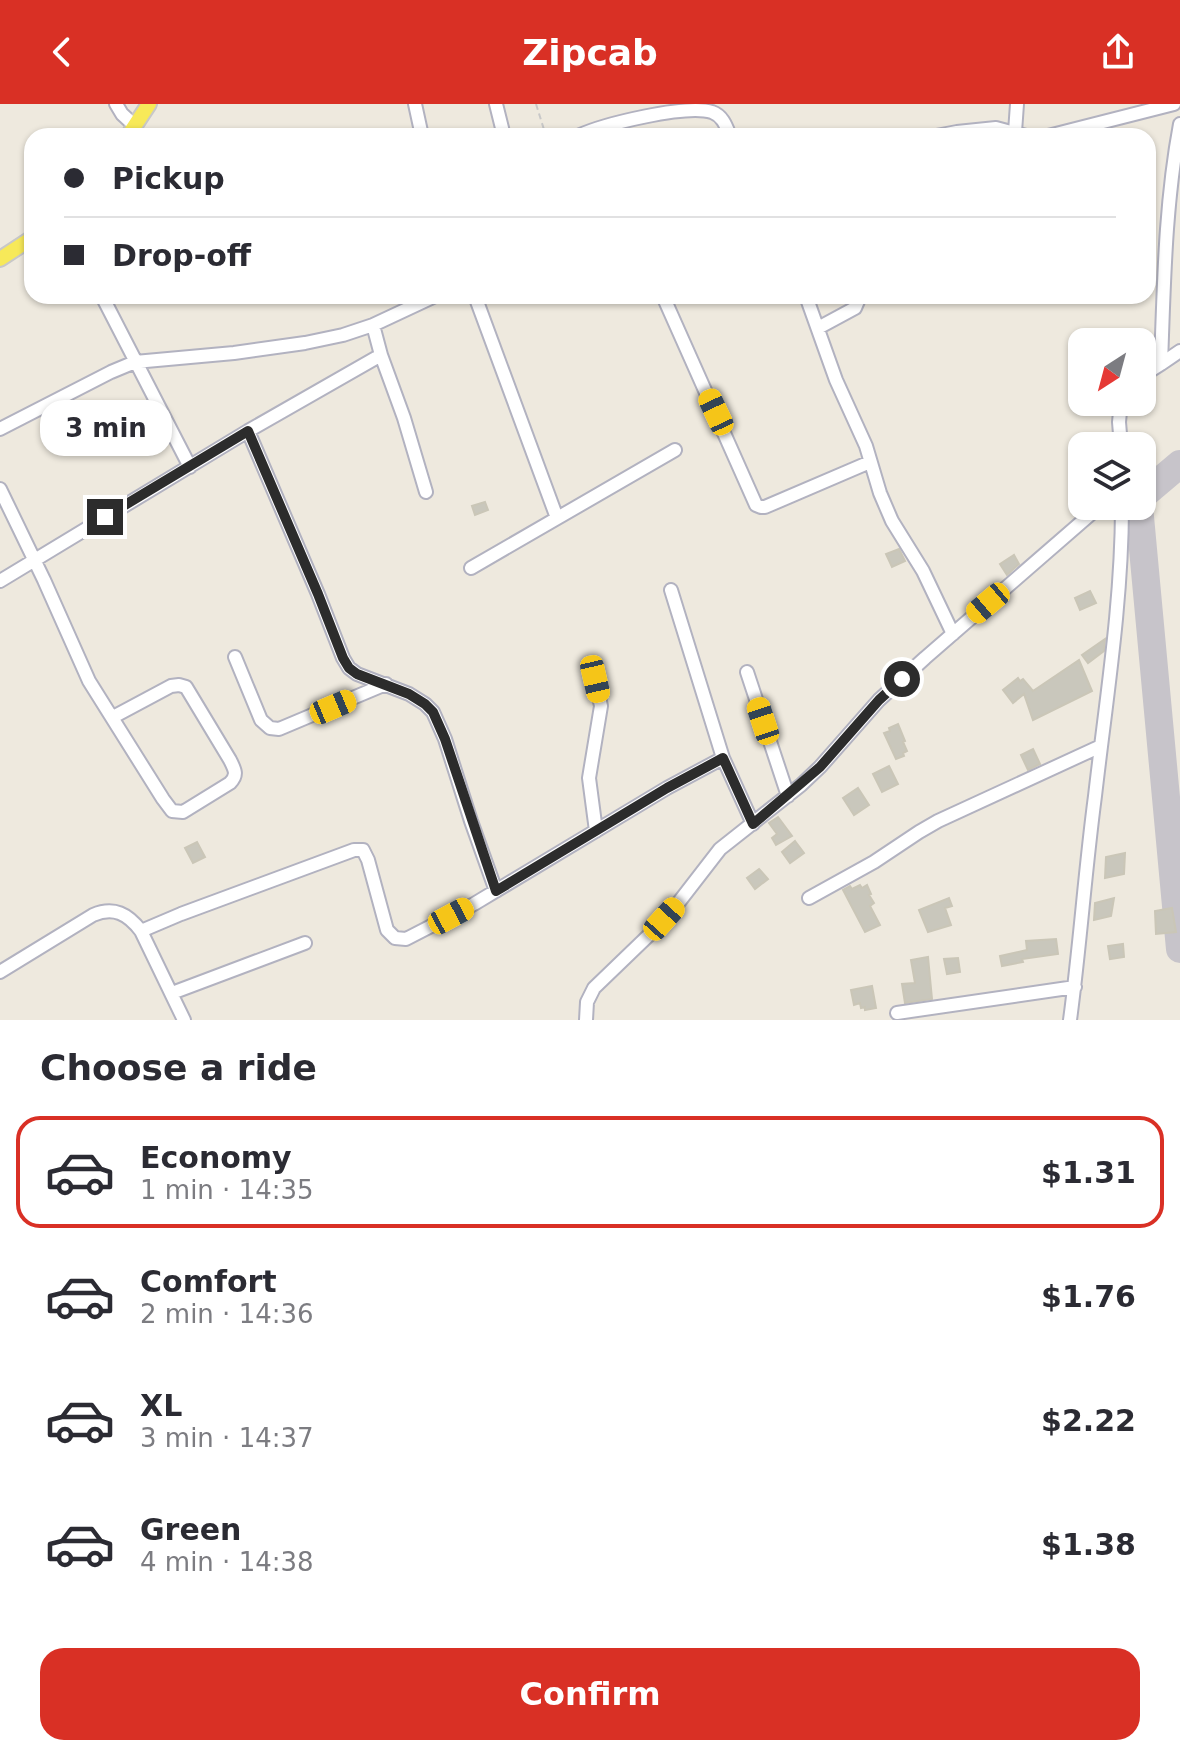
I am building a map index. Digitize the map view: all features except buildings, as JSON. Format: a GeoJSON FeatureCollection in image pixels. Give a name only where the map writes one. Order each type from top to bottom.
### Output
{"type":"FeatureCollection","features":[{"type":"Feature","properties":{"kind":"main road"},"geometry":{"type":"LineString","coordinates":[[133,128],[149,104]]}},
{"type":"Feature","properties":{"kind":"main road"},"geometry":{"type":"LineString","coordinates":[[0,259],[24,243]]}},
{"type":"Feature","properties":{"kind":"street"},"geometry":{"type":"LineString","coordinates":[[116,104],[129,128]]}},
{"type":"Feature","properties":{"kind":"street"},"geometry":{"type":"LineString","coordinates":[[415,104],[420,128]]}},
{"type":"Feature","properties":{"kind":"street"},"geometry":{"type":"LineString","coordinates":[[496,104],[502,128]]}},
{"type":"Feature","properties":{"kind":"street"},"geometry":{"type":"LineString","coordinates":[[1017,104],[1019,128]]}},
{"type":"Feature","properties":{"kind":"street"},"geometry":{"type":"LineString","coordinates":[[1080,128],[1174,104]]}},
{"type":"Feature","properties":{"kind":"street"},"geometry":{"type":"LineString","coordinates":[[603,128],[682,109],[713,112],[721,117],[726,128]]}},
{"type":"Feature","properties":{"kind":"street"},"geometry":{"type":"LineString","coordinates":[[1161,364],[1171,169],[1180,124]]}},
{"type":"Feature","properties":{"kind":"street"},"geometry":{"type":"LineString","coordinates":[[106,304],[190,467]]}},
{"type":"Feature","properties":{"kind":"street"},"geometry":{"type":"LineString","coordinates":[[0,429],[135,362],[305,343],[373,325],[418,304]]}},
{"type":"Feature","properties":{"kind":"street"},"geometry":{"type":"LineString","coordinates":[[478,304],[557,518]]}},
{"type":"Feature","properties":{"kind":"street"},"geometry":{"type":"LineString","coordinates":[[667,304],[756,505],[765,507],[870,462]]}},
{"type":"Feature","properties":{"kind":"street"},"geometry":{"type":"LineString","coordinates":[[809,304],[836,380],[866,446],[892,521],[923,571],[953,634]]}},
{"type":"Feature","properties":{"kind":"street"},"geometry":{"type":"LineString","coordinates":[[818,328],[855,308],[857,304]]}},
{"type":"Feature","properties":{"kind":"street"},"geometry":{"type":"LineString","coordinates":[[373,325],[426,492]]}},
{"type":"Feature","properties":{"kind":"street"},"geometry":{"type":"LineString","coordinates":[[1156,367],[1180,351]]}},
{"type":"Feature","properties":{"kind":"street"},"geometry":{"type":"LineString","coordinates":[[0,581],[248,431],[381,355]]}},
{"type":"Feature","properties":{"kind":"street"},"geometry":{"type":"LineString","coordinates":[[248,431],[349,668],[409,694],[433,712],[496,891]]}},
{"type":"Feature","properties":{"kind":"street"},"geometry":{"type":"LineString","coordinates":[[471,568],[675,450]]}},
{"type":"Feature","properties":{"kind":"street"},"geometry":{"type":"LineString","coordinates":[[0,489],[89,681],[172,811],[183,812],[235,778],[236,771],[186,687],[171,686],[113,717]]}},
{"type":"Feature","properties":{"kind":"street"},"geometry":{"type":"LineString","coordinates":[[586,1020],[587,1002],[594,988],[679,902],[720,849],[788,796],[820,767],[879,700],[1084,520]]}},
{"type":"Feature","properties":{"kind":"street"},"geometry":{"type":"LineString","coordinates":[[1070,1020],[1117,598],[1121,520]]}},
{"type":"Feature","properties":{"kind":"street"},"geometry":{"type":"LineString","coordinates":[[671,590],[723,758],[753,824]]}},
{"type":"Feature","properties":{"kind":"street"},"geometry":{"type":"LineString","coordinates":[[235,657],[261,720],[270,728],[279,729],[386,684]]}},
{"type":"Feature","properties":{"kind":"street"},"geometry":{"type":"LineString","coordinates":[[747,672],[788,796]]}},
{"type":"Feature","properties":{"kind":"street"},"geometry":{"type":"LineString","coordinates":[[595,679],[601,706],[589,778],[596,831]]}},
{"type":"Feature","properties":{"kind":"street"},"geometry":{"type":"LineString","coordinates":[[809,898],[938,821],[1101,746]]}},
{"type":"Feature","properties":{"kind":"street"},"geometry":{"type":"LineString","coordinates":[[141,931],[354,850],[363,850],[387,930],[395,938],[406,939],[496,891],[667,788],[723,758]]}},
{"type":"Feature","properties":{"kind":"street"},"geometry":{"type":"LineString","coordinates":[[0,972],[102,912],[115,911],[133,921],[141,931],[184,1020]]}},
{"type":"Feature","properties":{"kind":"street"},"geometry":{"type":"LineString","coordinates":[[172,993],[305,943]]}},
{"type":"Feature","properties":{"kind":"street"},"geometry":{"type":"LineString","coordinates":[[897,1013],[1075,987]]}},
{"type":"Feature","properties":{"kind":"path"},"geometry":{"type":"LineString","coordinates":[[536,104],[544,128]]}},
{"type":"Feature","properties":{"kind":"taxiway"},"geometry":{"type":"LineString","coordinates":[[1156,484],[1180,464]]}},
{"type":"Feature","properties":{"kind":"taxiway"},"geometry":{"type":"LineString","coordinates":[[1140,520],[1180,949]]}},
{"type":"Feature","properties":{"kind":"route"},"geometry":{"type":"LineString","coordinates":[[105,517],[248,431],[349,668],[409,694],[433,712],[496,891],[667,788],[723,758],[753,824],[820,767],[879,700],[902,679]]}}]}
